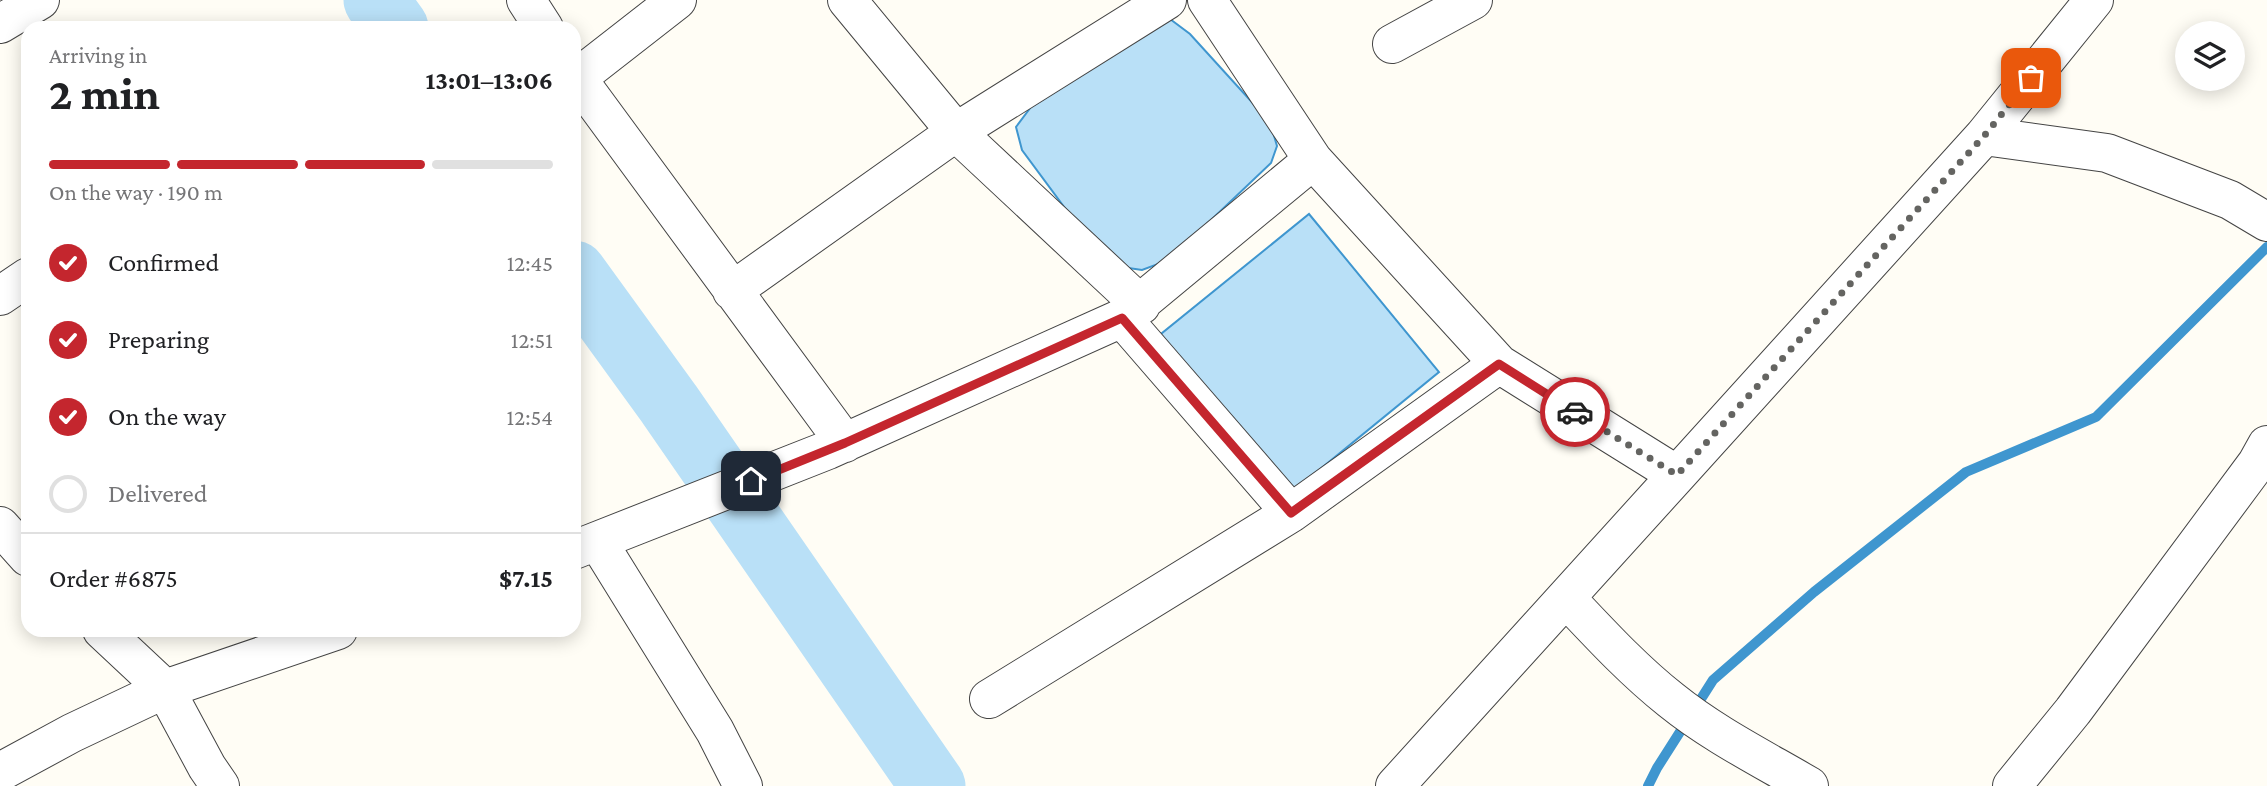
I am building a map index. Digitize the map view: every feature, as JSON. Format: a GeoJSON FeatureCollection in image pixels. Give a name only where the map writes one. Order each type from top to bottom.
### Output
{"type":"FeatureCollection","features":[{"type":"Feature","properties":{"kind":"street"},"geometry":{"type":"LineString","coordinates":[[0,24],[40,0]]}},
{"type":"Feature","properties":{"kind":"street"},"geometry":{"type":"LineString","coordinates":[[526,0],[540,21]]}},
{"type":"Feature","properties":{"kind":"street"},"geometry":{"type":"LineString","coordinates":[[581,72],[677,0]]}},
{"type":"Feature","properties":{"kind":"street"},"geometry":{"type":"LineString","coordinates":[[847,0],[956,132],[1131,311],[1291,513]]}},
{"type":"Feature","properties":{"kind":"street"},"geometry":{"type":"LineString","coordinates":[[732,290],[956,132],[1167,0]]}},
{"type":"Feature","properties":{"kind":"street"},"geometry":{"type":"LineString","coordinates":[[1207,0],[1313,160],[1499,364],[1677,475]]}},
{"type":"Feature","properties":{"kind":"street"},"geometry":{"type":"LineString","coordinates":[[1392,44],[1473,0]]}},
{"type":"Feature","properties":{"kind":"street"},"geometry":{"type":"LineString","coordinates":[[1395,786],[1984,136],[2094,0]]}},
{"type":"Feature","properties":{"kind":"street"},"geometry":{"type":"LineString","coordinates":[[581,84],[732,290],[836,446]]}},
{"type":"Feature","properties":{"kind":"street"},"geometry":{"type":"LineString","coordinates":[[1984,136],[2107,153],[2230,200],[2267,222]]}},
{"type":"Feature","properties":{"kind":"street"},"geometry":{"type":"LineString","coordinates":[[743,786],[715,732],[586,546],[836,446],[1131,311],[1313,160]]}},
{"type":"Feature","properties":{"kind":"street"},"geometry":{"type":"LineString","coordinates":[[0,296],[21,282]]}},
{"type":"Feature","properties":{"kind":"street"},"geometry":{"type":"LineString","coordinates":[[989,699],[1291,513],[1499,364]]}},
{"type":"Feature","properties":{"kind":"street"},"geometry":{"type":"LineString","coordinates":[[2012,786],[2073,711],[2257,463],[2267,445]]}},
{"type":"Feature","properties":{"kind":"street"},"geometry":{"type":"LineString","coordinates":[[0,526],[21,549]]}},
{"type":"Feature","properties":{"kind":"street"},"geometry":{"type":"LineString","coordinates":[[1566,597],[1612,646],[1671,700],[1809,786]]}},
{"type":"Feature","properties":{"kind":"street"},"geometry":{"type":"LineString","coordinates":[[109,637],[165,689],[220,786]]}},
{"type":"Feature","properties":{"kind":"street"},"geometry":{"type":"LineString","coordinates":[[0,772],[72,733],[165,689],[317,637]]}},
{"type":"Feature","properties":{"kind":"water"},"geometry":{"type":"Polygon","coordinates":[[[1170,19],[1190,34],[1270,122],[1277,146],[1271,163],[1169,260],[1142,270],[1115,266],[1096,250],[1022,150],[1016,127],[1031,107],[1170,19]]]}},
{"type":"Feature","properties":{"kind":"water"},"geometry":{"type":"Polygon","coordinates":[[[1309,214],[1439,372],[1286,497],[1156,338],[1309,214]]]}},
{"type":"Feature","properties":{"kind":"waterway"},"geometry":{"type":"LineString","coordinates":[[376,0],[391,21]]}},
{"type":"Feature","properties":{"kind":"waterway"},"geometry":{"type":"LineString","coordinates":[[1648,786],[1713,680],[1814,592],[1966,472],[2096,417],[2267,247]]}},
{"type":"Feature","properties":{"kind":"waterway"},"geometry":{"type":"LineString","coordinates":[[581,283],[669,404],[933,786]]}},
{"type":"Feature","properties":{"kind":"way so far"},"geometry":{"type":"LineString","coordinates":[[1575,412],[1677,475],[1984,136],[2031,78]]}},
{"type":"Feature","properties":{"kind":"route"},"geometry":{"type":"LineString","coordinates":[[751,481],[845,443],[1122,318],[1291,513],[1499,364],[1575,412]]}}]}
